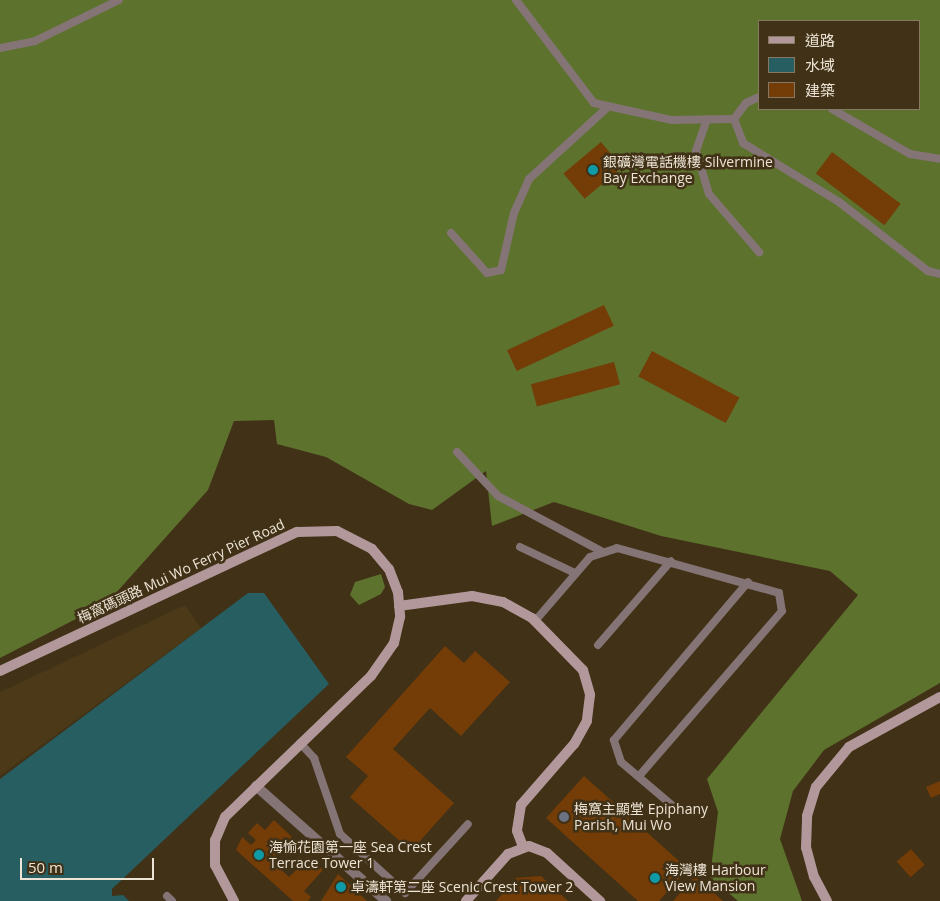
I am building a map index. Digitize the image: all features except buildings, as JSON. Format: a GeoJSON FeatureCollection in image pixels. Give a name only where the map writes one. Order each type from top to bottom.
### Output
{"type":"FeatureCollection","features":[{"type":"Feature","properties":{"kind":"street","name":"梅窩碼頭路 Mui Wo Ferry Pier Road"},"geometry":{"type":"LineString","coordinates":[[0,671],[310,529],[343,533],[372,549],[395,581],[399,606],[394,643],[380,667],[225,817],[216,840],[218,877],[234,901]]}},
{"type":"Feature","properties":{"kind":"street"},"geometry":{"type":"LineString","coordinates":[[399,606],[457,596],[487,597],[519,609],[535,621],[583,670],[590,708],[582,734],[521,805],[517,831],[523,847]]}},
{"type":"Feature","properties":{"kind":"street"},"geometry":{"type":"LineString","coordinates":[[827,901],[814,877],[806,848],[806,816],[816,787],[848,747],[940,697]]}},
{"type":"Feature","properties":{"kind":"street"},"geometry":{"type":"LineString","coordinates":[[256,786],[386,901]]}},
{"type":"Feature","properties":{"kind":"street"},"geometry":{"type":"LineString","coordinates":[[466,901],[508,854],[523,847],[548,853],[600,901]]}},
{"type":"Feature","properties":{"kind":"lane"},"geometry":{"type":"LineString","coordinates":[[0,48],[35,41],[119,0]]}},
{"type":"Feature","properties":{"kind":"lane"},"geometry":{"type":"LineString","coordinates":[[516,0],[594,103],[672,120],[734,119]]}},
{"type":"Feature","properties":{"kind":"lane"},"geometry":{"type":"LineString","coordinates":[[734,119],[746,103],[758,97]]}},
{"type":"Feature","properties":{"kind":"lane"},"geometry":{"type":"LineString","coordinates":[[451,232],[487,273],[501,270],[514,213],[529,179],[609,106]]}},
{"type":"Feature","properties":{"kind":"lane"},"geometry":{"type":"LineString","coordinates":[[834,110],[910,154],[940,159]]}},
{"type":"Feature","properties":{"kind":"lane"},"geometry":{"type":"LineString","coordinates":[[707,119],[696,151],[710,194],[759,252]]}},
{"type":"Feature","properties":{"kind":"lane"},"geometry":{"type":"LineString","coordinates":[[734,119],[743,143],[839,202],[928,271],[940,274]]}},
{"type":"Feature","properties":{"kind":"lane"},"geometry":{"type":"LineString","coordinates":[[457,452],[498,496],[601,551]]}},
{"type":"Feature","properties":{"kind":"lane"},"geometry":{"type":"LineString","coordinates":[[520,547],[575,573]]}},
{"type":"Feature","properties":{"kind":"lane"},"geometry":{"type":"LineString","coordinates":[[535,621],[575,573],[601,551],[627,548],[748,582],[779,593],[782,610],[639,776]]}},
{"type":"Feature","properties":{"kind":"lane"},"geometry":{"type":"LineString","coordinates":[[598,645],[671,561]]}},
{"type":"Feature","properties":{"kind":"lane"},"geometry":{"type":"LineString","coordinates":[[680,812],[617,757],[617,735],[748,582]]}},
{"type":"Feature","properties":{"kind":"lane"},"geometry":{"type":"LineString","coordinates":[[300,743],[314,758],[340,834],[405,892],[468,824]]}},
{"type":"Feature","properties":{"kind":"shaded area"},"geometry":{"type":"Polygon","coordinates":[[[185,605],[201,628],[0,776],[0,692],[185,605]]]}},
{"type":"Feature","properties":{"kind":"green space"},"geometry":{"type":"Polygon","coordinates":[[[0,0],[940,0],[940,683],[824,750],[793,791],[780,839],[802,901],[738,901],[710,877],[718,812],[707,779],[858,595],[830,571],[661,536],[554,502],[492,526],[486,471],[432,510],[409,504],[326,457],[277,444],[274,420],[234,421],[208,490],[107,603],[0,658],[0,0]]]}},
{"type":"Feature","properties":{"kind":"green space"},"geometry":{"type":"Polygon","coordinates":[[[381,574],[385,587],[381,594],[359,605],[350,595],[355,582],[381,574]]]}},
{"type":"Feature","properties":{"kind":"water"},"geometry":{"type":"Polygon","coordinates":[[[248,593],[264,593],[329,684],[112,889],[112,896],[123,895],[129,901],[0,901],[0,779],[248,593]]]}},
{"type":"Feature","properties":{"kind":"place","name":"銀礦灣電話機樓 Silvermine Bay Exchange"},"geometry":{"type":"Point","coordinates":[593,170]}},
{"type":"Feature","properties":{"kind":"place","name":"梅窩主顯堂 Epiphany Parish, Mui Wo"},"geometry":{"type":"Point","coordinates":[564,817]}},
{"type":"Feature","properties":{"kind":"place","name":"海愉花園第一座 Sea Crest Terrace Tower 1"},"geometry":{"type":"Point","coordinates":[259,855]}},
{"type":"Feature","properties":{"kind":"place","name":"海灣樓 Harbour View Mansion"},"geometry":{"type":"Point","coordinates":[655,878]}},
{"type":"Feature","properties":{"kind":"place","name":"卓濤軒第二座 Scenic Crest Tower 2"},"geometry":{"type":"Point","coordinates":[341,887]}}]}
